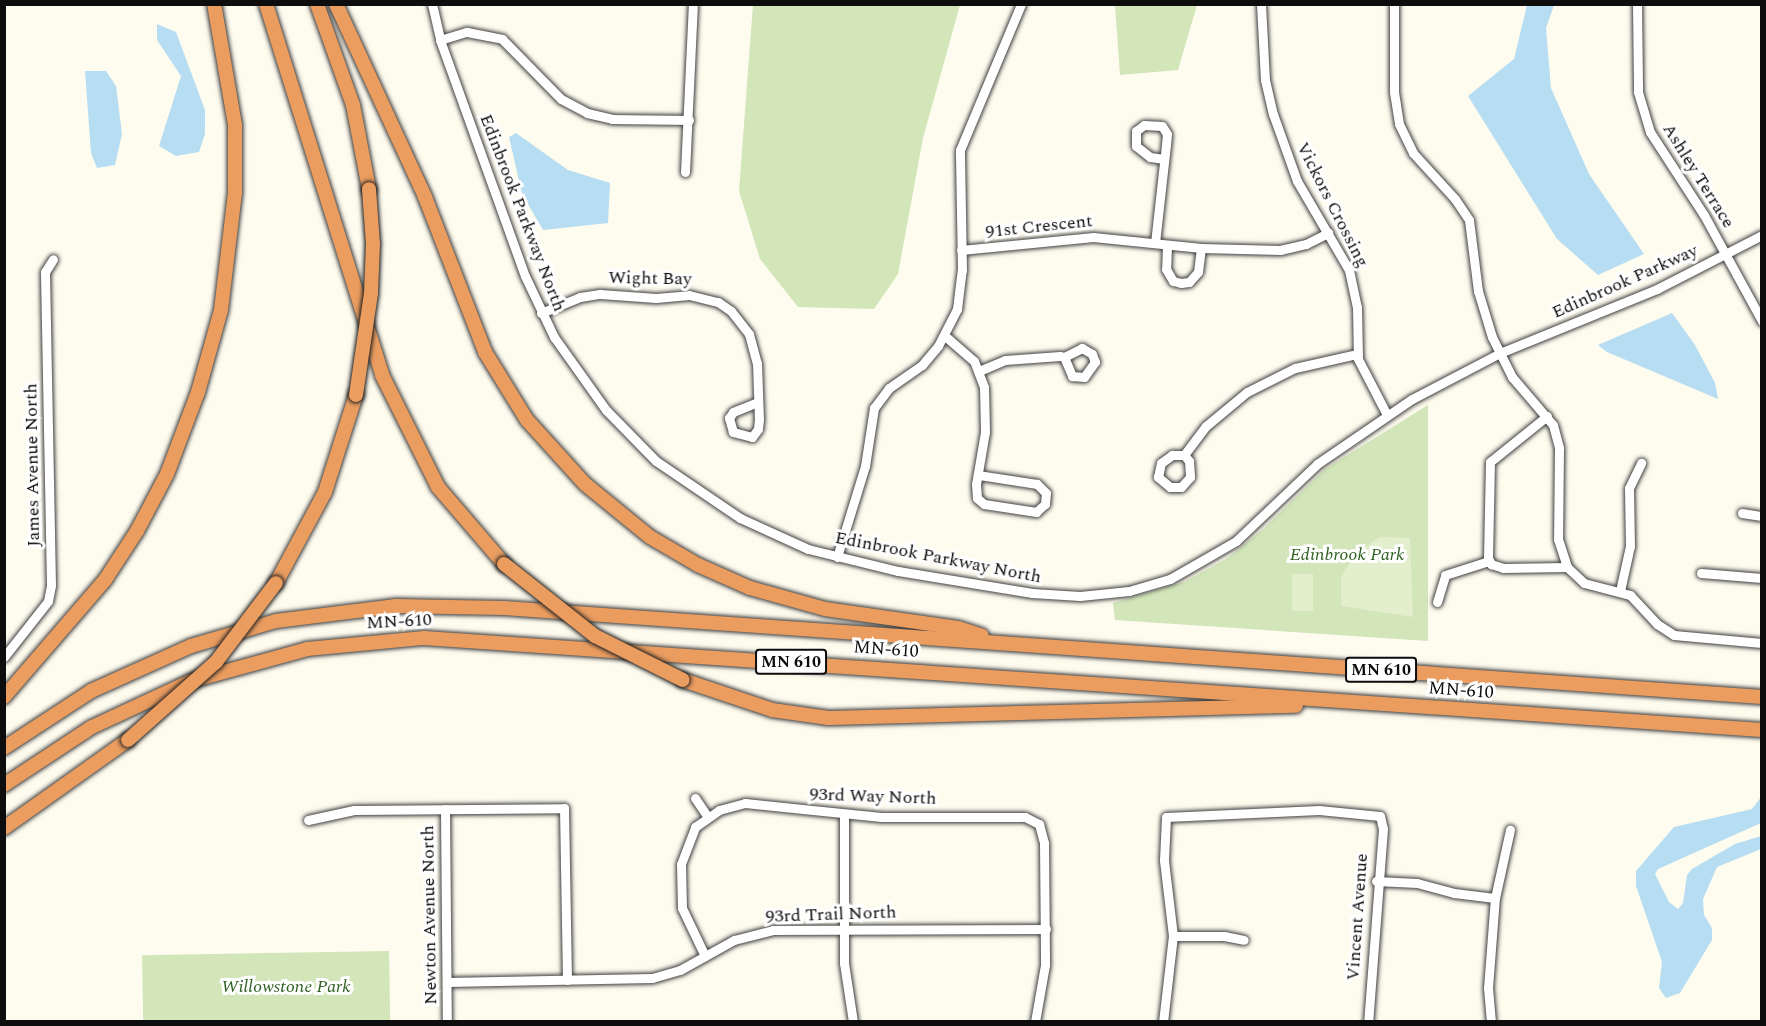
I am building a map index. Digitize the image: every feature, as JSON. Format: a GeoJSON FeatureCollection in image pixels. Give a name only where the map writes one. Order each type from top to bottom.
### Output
{"type":"FeatureCollection","features":[{"type":"Feature","properties":{"kind":"highway"},"geometry":{"type":"LineString","coordinates":[[4,697],[105,580],[137,531],[166,474],[198,392],[221,310],[235,193],[235,125],[214,4]]}},
{"type":"Feature","properties":{"kind":"highway"},"geometry":{"type":"LineString","coordinates":[[266,4],[382,375],[438,487],[504,564],[595,636],[634,659],[683,680],[772,710],[828,718],[1286,705],[1608,719]]}},
{"type":"Feature","properties":{"kind":"highway"},"geometry":{"type":"LineString","coordinates":[[4,828],[128,740],[216,662],[276,583],[325,492],[356,395],[371,293],[369,189],[353,105],[317,4]]}},
{"type":"Feature","properties":{"kind":"highway"},"geometry":{"type":"LineString","coordinates":[[336,4],[424,197],[485,352],[527,420],[585,484],[650,537],[722,577],[776,597],[825,609],[958,628],[1001,643]]}},
{"type":"Feature","properties":{"kind":"highway","name":"MN-610"},"geometry":{"type":"LineString","coordinates":[[4,748],[75,701],[156,660],[276,621],[351,610],[440,605],[1761,697]]}},
{"type":"Feature","properties":{"kind":"highway","name":"MN-610"},"geometry":{"type":"LineString","coordinates":[[4,785],[92,727],[191,681],[307,649],[389,639],[531,643],[1761,730]]}},
{"type":"Feature","properties":{"kind":"street","name":"Edinbrook Parkway North"},"geometry":{"type":"LineString","coordinates":[[432,4],[440,40],[541,312],[588,388],[656,461],[740,518],[782,539],[837,557],[1052,595],[1103,595],[1152,585],[1188,571],[1225,549],[1317,464],[1387,415],[1500,353]]}},
{"type":"Feature","properties":{"kind":"street"},"geometry":{"type":"LineString","coordinates":[[685,172],[693,4]]}},
{"type":"Feature","properties":{"kind":"street"},"geometry":{"type":"LineString","coordinates":[[837,557],[864,466],[874,408],[886,392],[922,365],[945,336],[960,297],[960,150],[1021,4]]}},
{"type":"Feature","properties":{"kind":"street","name":"Vickors Crossing"},"geometry":{"type":"LineString","coordinates":[[1261,4],[1265,80],[1273,114],[1298,182],[1349,270],[1355,288],[1357,354],[1370,387],[1387,415]]}},
{"type":"Feature","properties":{"kind":"street"},"geometry":{"type":"LineString","coordinates":[[1394,4],[1394,92],[1399,124],[1413,153],[1455,199],[1469,220],[1482,308],[1512,377],[1547,416],[1559,448],[1558,538],[1567,567],[1584,583],[1620,591],[1674,635],[1761,642]]}},
{"type":"Feature","properties":{"kind":"street","name":"Ashley Terrace"},"geometry":{"type":"LineString","coordinates":[[1637,4],[1638,92],[1650,132],[1726,255],[1761,321]]}},
{"type":"Feature","properties":{"kind":"street"},"geometry":{"type":"LineString","coordinates":[[440,40],[467,32],[502,39],[561,99],[587,113],[612,119],[689,120]]}},
{"type":"Feature","properties":{"kind":"street"},"geometry":{"type":"LineString","coordinates":[[1155,243],[1164,159]]}},
{"type":"Feature","properties":{"kind":"street","name":"91st Crescent"},"geometry":{"type":"LineString","coordinates":[[961,250],[1093,237],[1201,248],[1280,250],[1306,244],[1328,233]]}},
{"type":"Feature","properties":{"kind":"street","name":"Edinbrook Parkway"},"geometry":{"type":"LineString","coordinates":[[1500,353],[1638,298],[1726,255],[1761,235]]}},
{"type":"Feature","properties":{"kind":"street"},"geometry":{"type":"LineString","coordinates":[[1167,245],[1166,269],[1173,281],[1181,283],[1189,282],[1198,272],[1201,248]]}},
{"type":"Feature","properties":{"kind":"street","name":"James Avenue North"},"geometry":{"type":"LineString","coordinates":[[4,657],[48,601],[51,585],[45,272],[52,259]]}},
{"type":"Feature","properties":{"kind":"street","name":"Wight Bay"},"geometry":{"type":"LineString","coordinates":[[541,312],[580,297],[600,294],[647,298],[689,295],[718,302],[731,311],[749,334],[757,363],[758,402]]}},
{"type":"Feature","properties":{"kind":"street"},"geometry":{"type":"LineString","coordinates":[[945,336],[962,348],[979,371],[985,406],[978,475],[977,498],[984,504],[1036,512],[1046,504],[1046,493],[1037,484],[978,475]]}},
{"type":"Feature","properties":{"kind":"street"},"geometry":{"type":"LineString","coordinates":[[1184,455],[1226,408],[1270,379],[1320,360],[1357,354]]}},
{"type":"Feature","properties":{"kind":"street"},"geometry":{"type":"LineString","coordinates":[[979,371],[1005,360],[1064,357]]}},
{"type":"Feature","properties":{"kind":"street"},"geometry":{"type":"LineString","coordinates":[[1490,561],[1490,462],[1547,416]]}},
{"type":"Feature","properties":{"kind":"street"},"geometry":{"type":"LineString","coordinates":[[1620,591],[1630,546],[1629,488],[1641,463]]}},
{"type":"Feature","properties":{"kind":"street"},"geometry":{"type":"LineString","coordinates":[[1742,513],[1761,516]]}},
{"type":"Feature","properties":{"kind":"street"},"geometry":{"type":"LineString","coordinates":[[1437,602],[1445,575],[1490,561],[1504,568],[1567,567]]}},
{"type":"Feature","properties":{"kind":"street"},"geometry":{"type":"LineString","coordinates":[[1701,573],[1761,578]]}},
{"type":"Feature","properties":{"kind":"street"},"geometry":{"type":"LineString","coordinates":[[694,798],[707,816],[691,833],[681,864],[682,908],[705,956]]}},
{"type":"Feature","properties":{"kind":"street","name":"93rd Way North"},"geometry":{"type":"LineString","coordinates":[[707,816],[745,803],[844,814],[1017,816],[1039,824],[1044,843],[1046,929]]}},
{"type":"Feature","properties":{"kind":"street"},"geometry":{"type":"LineString","coordinates":[[308,820],[354,810],[564,808],[567,980]]}},
{"type":"Feature","properties":{"kind":"street","name":"Newton Avenue North"},"geometry":{"type":"LineString","coordinates":[[445,809],[447,1022]]}},
{"type":"Feature","properties":{"kind":"street","name":"Vincent Avenue"},"geometry":{"type":"LineString","coordinates":[[1173,936],[1164,860],[1166,817],[1319,810],[1380,816],[1383,829],[1376,881],[1368,1022]]}},
{"type":"Feature","properties":{"kind":"street"},"geometry":{"type":"LineString","coordinates":[[844,814],[843,930],[853,1022]]}},
{"type":"Feature","properties":{"kind":"street"},"geometry":{"type":"LineString","coordinates":[[1491,1022],[1488,988],[1495,898],[1510,830]]}},
{"type":"Feature","properties":{"kind":"street"},"geometry":{"type":"LineString","coordinates":[[1376,881],[1417,883],[1454,893],[1495,898]]}},
{"type":"Feature","properties":{"kind":"street"},"geometry":{"type":"LineString","coordinates":[[1035,1022],[1043,990],[1046,929]]}},
{"type":"Feature","properties":{"kind":"street","name":"93rd Trail North"},"geometry":{"type":"LineString","coordinates":[[447,982],[652,978],[680,970],[734,940],[772,930],[1046,929]]}},
{"type":"Feature","properties":{"kind":"street"},"geometry":{"type":"LineString","coordinates":[[1163,1022],[1173,936],[1224,936],[1244,940]]}},
{"type":"Feature","properties":{"kind":"green space"},"geometry":{"type":"Polygon","coordinates":[[[753,5],[960,5],[923,138],[898,274],[874,309],[798,307],[760,259],[739,191],[753,5]]]}},
{"type":"Feature","properties":{"kind":"green space"},"geometry":{"type":"Polygon","coordinates":[[[1115,5],[1197,5],[1178,70],[1120,75],[1115,5]]]}},
{"type":"Feature","properties":{"kind":"green space","name":"Edinbrook Park"},"geometry":{"type":"Polygon","coordinates":[[[1428,405],[1428,641],[1115,620],[1113,603],[1184,582],[1226,559],[1261,531],[1325,469],[1428,405]]]}},
{"type":"Feature","properties":{"kind":"green space"},"geometry":{"type":"Polygon","coordinates":[[[1380,537],[1410,538],[1413,617],[1341,606],[1341,578],[1355,554],[1380,537]]]}},
{"type":"Feature","properties":{"kind":"green space"},"geometry":{"type":"Polygon","coordinates":[[[1292,574],[1313,574],[1313,611],[1292,611],[1292,574]]]}},
{"type":"Feature","properties":{"kind":"green space","name":"Willowstone Park"},"geometry":{"type":"Polygon","coordinates":[[[389,951],[390,1021],[143,1022],[142,955],[389,951]]]}},
{"type":"Feature","properties":{"kind":"water"},"geometry":{"type":"Polygon","coordinates":[[[1527,5],[1554,5],[1546,28],[1551,88],[1589,174],[1644,254],[1598,275],[1557,239],[1468,96],[1514,59],[1527,5]]]}},
{"type":"Feature","properties":{"kind":"water"},"geometry":{"type":"Polygon","coordinates":[[[157,24],[176,32],[205,110],[205,134],[199,152],[176,156],[159,146],[181,76],[157,40],[157,24]]]}},
{"type":"Feature","properties":{"kind":"water"},"geometry":{"type":"Polygon","coordinates":[[[85,71],[106,71],[116,86],[122,134],[115,165],[97,168],[91,153],[85,71]]]}},
{"type":"Feature","properties":{"kind":"water"},"geometry":{"type":"Polygon","coordinates":[[[516,133],[568,170],[610,183],[608,223],[543,230],[522,194],[509,137],[516,133]]]}},
{"type":"Feature","properties":{"kind":"water"},"geometry":{"type":"Polygon","coordinates":[[[1672,313],[1695,345],[1715,383],[1718,399],[1607,352],[1598,345],[1672,313]]]}},
{"type":"Feature","properties":{"kind":"water"},"geometry":{"type":"Polygon","coordinates":[[[1761,797],[1761,823],[1658,869],[1655,874],[1669,902],[1678,909],[1683,903],[1687,875],[1692,869],[1735,844],[1761,836],[1761,849],[1717,867],[1703,899],[1704,915],[1712,928],[1712,940],[1680,993],[1666,998],[1659,988],[1662,962],[1636,886],[1636,871],[1674,827],[1752,809],[1761,797]]]}}]}
